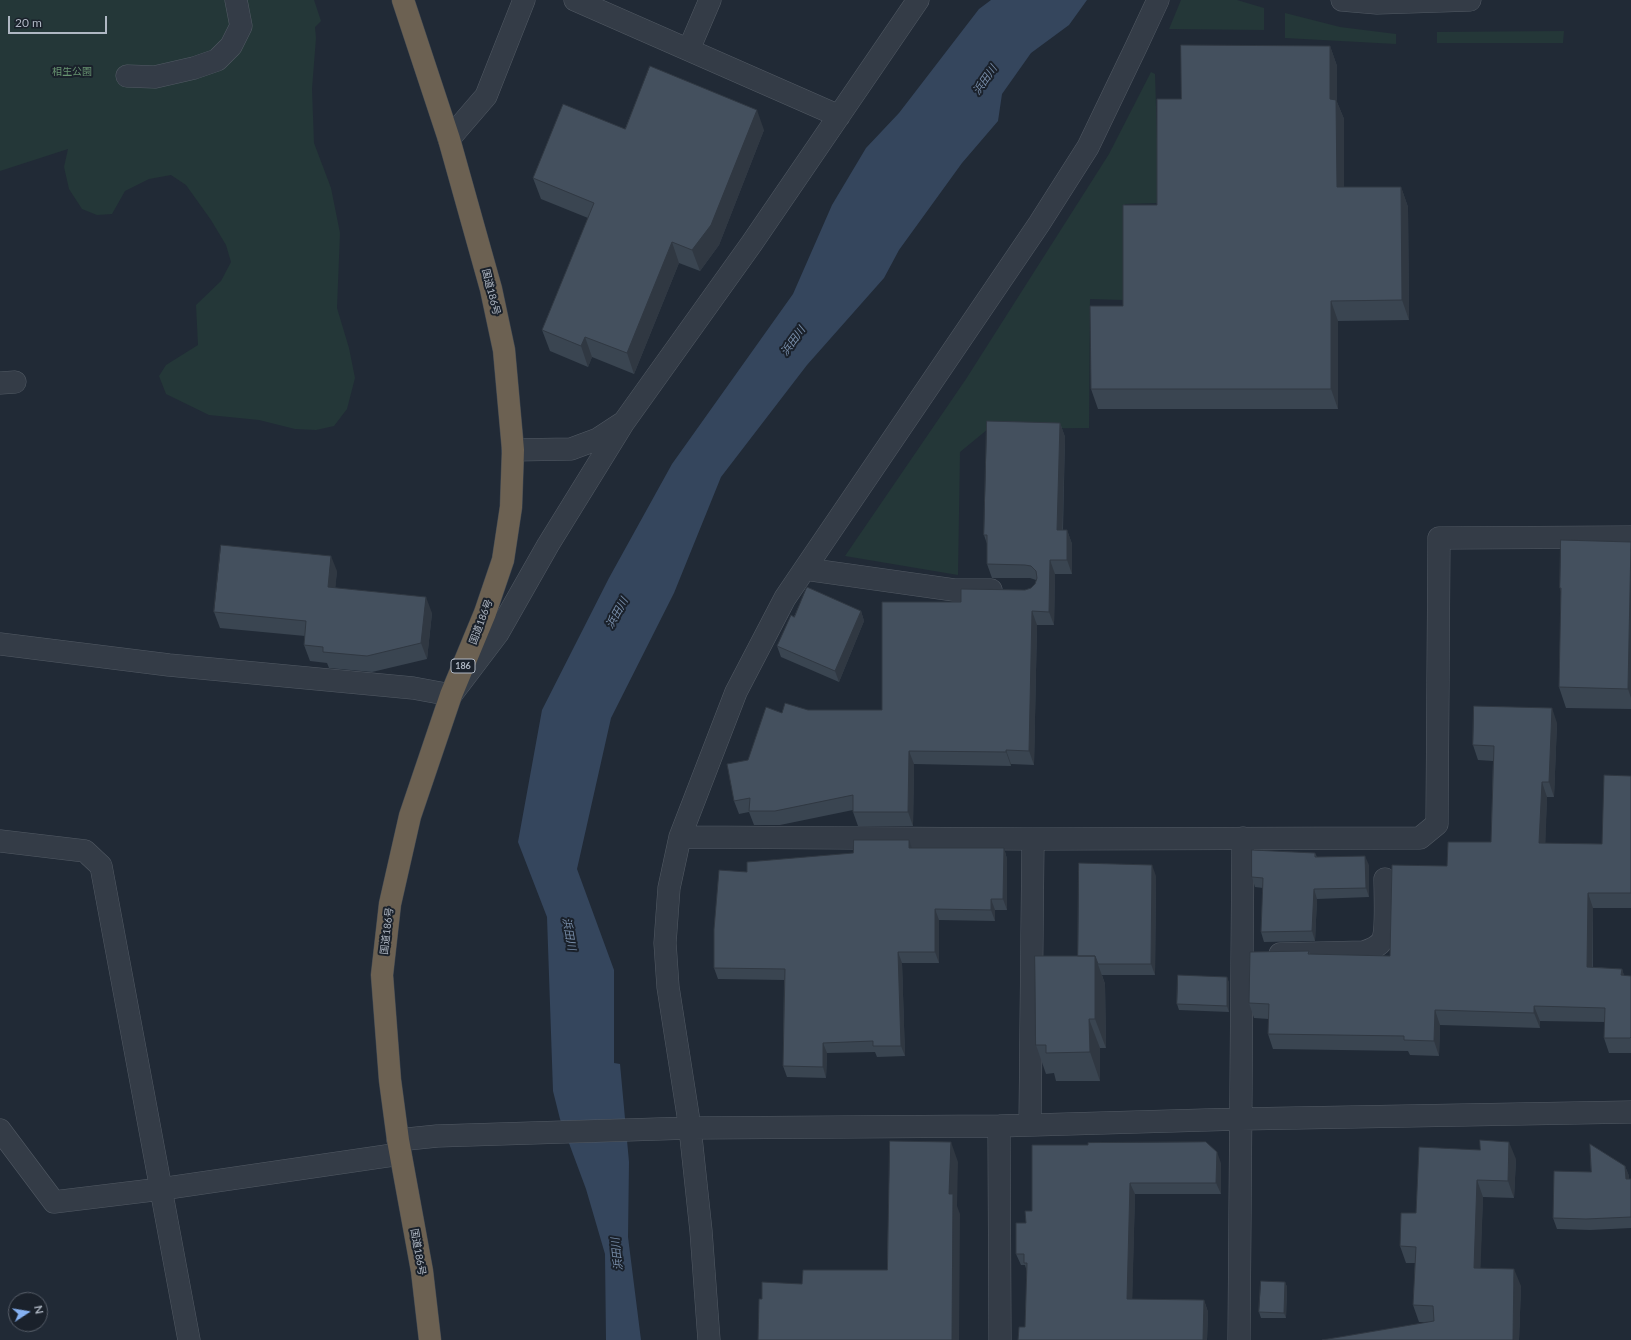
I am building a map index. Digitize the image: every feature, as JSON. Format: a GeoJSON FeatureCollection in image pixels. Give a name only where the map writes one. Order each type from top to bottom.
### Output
{"type":"FeatureCollection","features":[{"type":"Feature","properties":{"kind":"highway","name":"国道186号"},"geometry":{"type":"LineString","coordinates":[[403,0],[449,139],[491,289],[504,350],[513,450],[511,507],[503,560],[485,613],[451,695],[410,816],[390,904],[382,974],[390,1080],[399,1147],[422,1271],[430,1340]]}},
{"type":"Feature","properties":{"kind":"street"},"geometry":{"type":"LineString","coordinates":[[127,76],[155,77],[194,68],[217,60],[232,46],[241,26],[236,0]]}},
{"type":"Feature","properties":{"kind":"street"},"geometry":{"type":"LineString","coordinates":[[449,139],[486,96],[524,0]]}},
{"type":"Feature","properties":{"kind":"street"},"geometry":{"type":"LineString","coordinates":[[576,0],[839,116]]}},
{"type":"Feature","properties":{"kind":"street"},"geometry":{"type":"LineString","coordinates":[[689,49],[710,0]]}},
{"type":"Feature","properties":{"kind":"street"},"geometry":{"type":"LineString","coordinates":[[0,644],[169,665],[413,688],[451,695],[498,633],[548,545],[624,422],[752,242],[918,0]]}},
{"type":"Feature","properties":{"kind":"street"},"geometry":{"type":"LineString","coordinates":[[709,1340],[702,1231],[684,1128],[668,986],[665,943],[669,888],[680,837],[736,692],[785,598],[1035,230],[1088,147],[1158,0]]}},
{"type":"Feature","properties":{"kind":"street"},"geometry":{"type":"LineString","coordinates":[[1342,0],[1377,3],[1470,0]]}},
{"type":"Feature","properties":{"kind":"street"},"geometry":{"type":"LineString","coordinates":[[513,450],[571,449],[598,439],[624,422]]}},
{"type":"Feature","properties":{"kind":"street"},"geometry":{"type":"LineString","coordinates":[[680,837],[1033,839],[1420,838],[1437,824],[1439,538],[1631,537]]}},
{"type":"Feature","properties":{"kind":"street"},"geometry":{"type":"LineString","coordinates":[[805,569],[954,590],[1007,590]]}},
{"type":"Feature","properties":{"kind":"street"},"geometry":{"type":"LineString","coordinates":[[1239,1340],[1243,838]]}},
{"type":"Feature","properties":{"kind":"street"},"geometry":{"type":"LineString","coordinates":[[1030,1125],[1033,839]]}},
{"type":"Feature","properties":{"kind":"street"},"geometry":{"type":"LineString","coordinates":[[0,841],[85,851],[101,866],[189,1340]]}},
{"type":"Feature","properties":{"kind":"street"},"geometry":{"type":"LineString","coordinates":[[1242,955],[1364,952],[1374,948],[1382,940],[1385,930],[1385,879]]}},
{"type":"Feature","properties":{"kind":"street"},"geometry":{"type":"LineString","coordinates":[[0,1130],[54,1202],[161,1189],[399,1147],[437,1136],[684,1128],[999,1126],[1240,1119],[1631,1112]]}},
{"type":"Feature","properties":{"kind":"street"},"geometry":{"type":"LineString","coordinates":[[999,1126],[1000,1340]]}},
{"type":"Feature","properties":{"kind":"green space","name":"相生公園"},"geometry":{"type":"Polygon","coordinates":[[[0,0],[314,0],[321,21],[315,27],[316,38],[312,89],[314,143],[331,188],[340,233],[337,308],[349,348],[355,378],[347,409],[334,426],[316,430],[295,429],[259,420],[209,415],[166,394],[159,376],[166,365],[198,345],[196,305],[221,281],[231,262],[226,245],[211,220],[186,185],[171,175],[149,179],[125,191],[112,214],[97,215],[82,209],[69,189],[64,167],[68,149],[0,171],[0,0]]]}},
{"type":"Feature","properties":{"kind":"green space"},"geometry":{"type":"Polygon","coordinates":[[[1181,0],[1237,0],[1264,8],[1264,30],[1169,29],[1181,0]]]}},
{"type":"Feature","properties":{"kind":"green space"},"geometry":{"type":"Polygon","coordinates":[[[1285,13],[1340,27],[1396,34],[1396,44],[1285,38],[1285,13]]]}},
{"type":"Feature","properties":{"kind":"green space"},"geometry":{"type":"Polygon","coordinates":[[[1564,31],[1563,43],[1437,43],[1437,32],[1564,31]]]}},
{"type":"Feature","properties":{"kind":"green space"},"geometry":{"type":"Polygon","coordinates":[[[1151,72],[1155,74],[1159,203],[1125,204],[1124,300],[1090,299],[1089,428],[988,429],[960,452],[958,575],[845,556],[966,379],[1109,154],[1151,72]]]}},
{"type":"Feature","properties":{"kind":"water","name":"浜田川"},"geometry":{"type":"Polygon","coordinates":[[[991,0],[1087,0],[1069,25],[1031,53],[1002,94],[998,121],[962,163],[899,250],[884,278],[807,365],[721,477],[674,593],[611,718],[577,869],[614,970],[614,1063],[620,1064],[629,1162],[628,1237],[641,1340],[606,1340],[605,1254],[586,1189],[560,1119],[553,1091],[547,917],[518,842],[542,710],[609,578],[672,464],[793,294],[832,205],[866,148],[899,113],[979,9],[991,0]]]}},
{"type":"Feature","properties":{"kind":"building"},"geometry":{"type":"Polygon","coordinates":[[[1181,45],[1330,46],[1330,99],[1336,100],[1337,187],[1401,187],[1402,300],[1331,301],[1331,389],[1091,389],[1090,306],[1123,306],[1123,205],[1157,205],[1157,99],[1181,99],[1181,45]]]}},
{"type":"Feature","properties":{"kind":"building"},"geometry":{"type":"Polygon","coordinates":[[[650,66],[757,110],[711,225],[692,250],[672,242],[627,353],[585,337],[581,346],[542,330],[594,203],[533,178],[563,104],[625,129],[650,66]]]}},
{"type":"Feature","properties":{"kind":"building"},"geometry":{"type":"Polygon","coordinates":[[[987,421],[1060,423],[1057,530],[1067,530],[1067,560],[1050,560],[1049,612],[1032,611],[1029,751],[909,751],[908,812],[853,812],[853,795],[775,811],[749,811],[750,798],[734,801],[727,764],[748,760],[766,707],[782,713],[785,703],[808,710],[882,710],[882,602],[961,602],[961,589],[1025,590],[1031,588],[1035,584],[1037,578],[1036,571],[1031,566],[987,564],[987,535],[984,535],[987,421]]]}},
{"type":"Feature","properties":{"kind":"building"},"geometry":{"type":"Polygon","coordinates":[[[1561,540],[1631,542],[1628,689],[1559,687],[1561,540]]]}},
{"type":"Feature","properties":{"kind":"building"},"geometry":{"type":"Polygon","coordinates":[[[221,545],[331,556],[328,587],[426,597],[421,643],[367,656],[323,652],[323,647],[304,645],[306,621],[214,612],[221,545]]]}},
{"type":"Feature","properties":{"kind":"building"},"geometry":{"type":"Polygon","coordinates":[[[807,587],[861,611],[835,671],[777,646],[791,615],[794,617],[807,587]]]}},
{"type":"Feature","properties":{"kind":"building"},"geometry":{"type":"Polygon","coordinates":[[[1474,706],[1552,708],[1549,782],[1542,782],[1539,843],[1602,844],[1604,775],[1631,776],[1631,893],[1588,893],[1587,967],[1622,969],[1621,975],[1631,976],[1631,1037],[1604,1038],[1605,1008],[1534,1006],[1534,1013],[1435,1010],[1434,1041],[1404,1040],[1404,1036],[1268,1034],[1269,1004],[1249,1003],[1250,952],[1309,951],[1308,954],[1390,956],[1392,865],[1447,866],[1448,842],[1491,842],[1494,746],[1473,745],[1474,706]]]}},
{"type":"Feature","properties":{"kind":"building"},"geometry":{"type":"Polygon","coordinates":[[[854,840],[909,840],[909,848],[1004,848],[1003,899],[991,899],[991,910],[935,909],[935,952],[898,952],[901,1046],[873,1046],[873,1041],[823,1043],[823,1067],[783,1066],[785,969],[714,968],[714,929],[719,870],[747,872],[747,862],[853,853],[854,840]]]}},
{"type":"Feature","properties":{"kind":"building"},"geometry":{"type":"Polygon","coordinates":[[[1252,850],[1315,853],[1315,857],[1365,856],[1366,888],[1314,889],[1312,931],[1261,932],[1263,878],[1252,877],[1252,850]]]}},
{"type":"Feature","properties":{"kind":"building"},"geometry":{"type":"Polygon","coordinates":[[[1079,863],[1152,865],[1151,964],[1098,964],[1095,956],[1078,956],[1079,863]]]}},
{"type":"Feature","properties":{"kind":"building"},"geometry":{"type":"Polygon","coordinates":[[[1035,956],[1095,956],[1095,1019],[1089,1019],[1090,1052],[1046,1053],[1046,1045],[1036,1045],[1035,956]]]}},
{"type":"Feature","properties":{"kind":"building"},"geometry":{"type":"Polygon","coordinates":[[[1178,975],[1227,977],[1227,1006],[1177,1004],[1178,975]]]}},
{"type":"Feature","properties":{"kind":"building"},"geometry":{"type":"Polygon","coordinates":[[[1480,1140],[1509,1142],[1508,1181],[1477,1180],[1474,1268],[1514,1269],[1513,1340],[1322,1340],[1434,1321],[1433,1306],[1413,1305],[1416,1247],[1400,1246],[1401,1213],[1416,1213],[1419,1147],[1480,1150],[1480,1140]]]}},
{"type":"Feature","properties":{"kind":"building"},"geometry":{"type":"Polygon","coordinates":[[[890,1141],[951,1142],[949,1194],[953,1194],[952,1340],[758,1340],[759,1299],[762,1299],[762,1282],[802,1284],[803,1270],[887,1270],[890,1141]]]}},
{"type":"Feature","properties":{"kind":"building"},"geometry":{"type":"Polygon","coordinates":[[[1206,1142],[1217,1152],[1216,1183],[1130,1183],[1127,1299],[1204,1300],[1203,1340],[1018,1340],[1019,1327],[1025,1327],[1027,1263],[1024,1263],[1024,1254],[1016,1254],[1016,1223],[1026,1223],[1025,1211],[1032,1211],[1032,1145],[1206,1142]]]}},
{"type":"Feature","properties":{"kind":"building"},"geometry":{"type":"Polygon","coordinates":[[[1590,1144],[1625,1166],[1626,1179],[1631,1179],[1631,1217],[1586,1219],[1553,1218],[1554,1171],[1591,1172],[1590,1144]]]}},
{"type":"Feature","properties":{"kind":"building"},"geometry":{"type":"Polygon","coordinates":[[[1261,1281],[1285,1282],[1284,1313],[1259,1312],[1261,1281]]]}}]}
